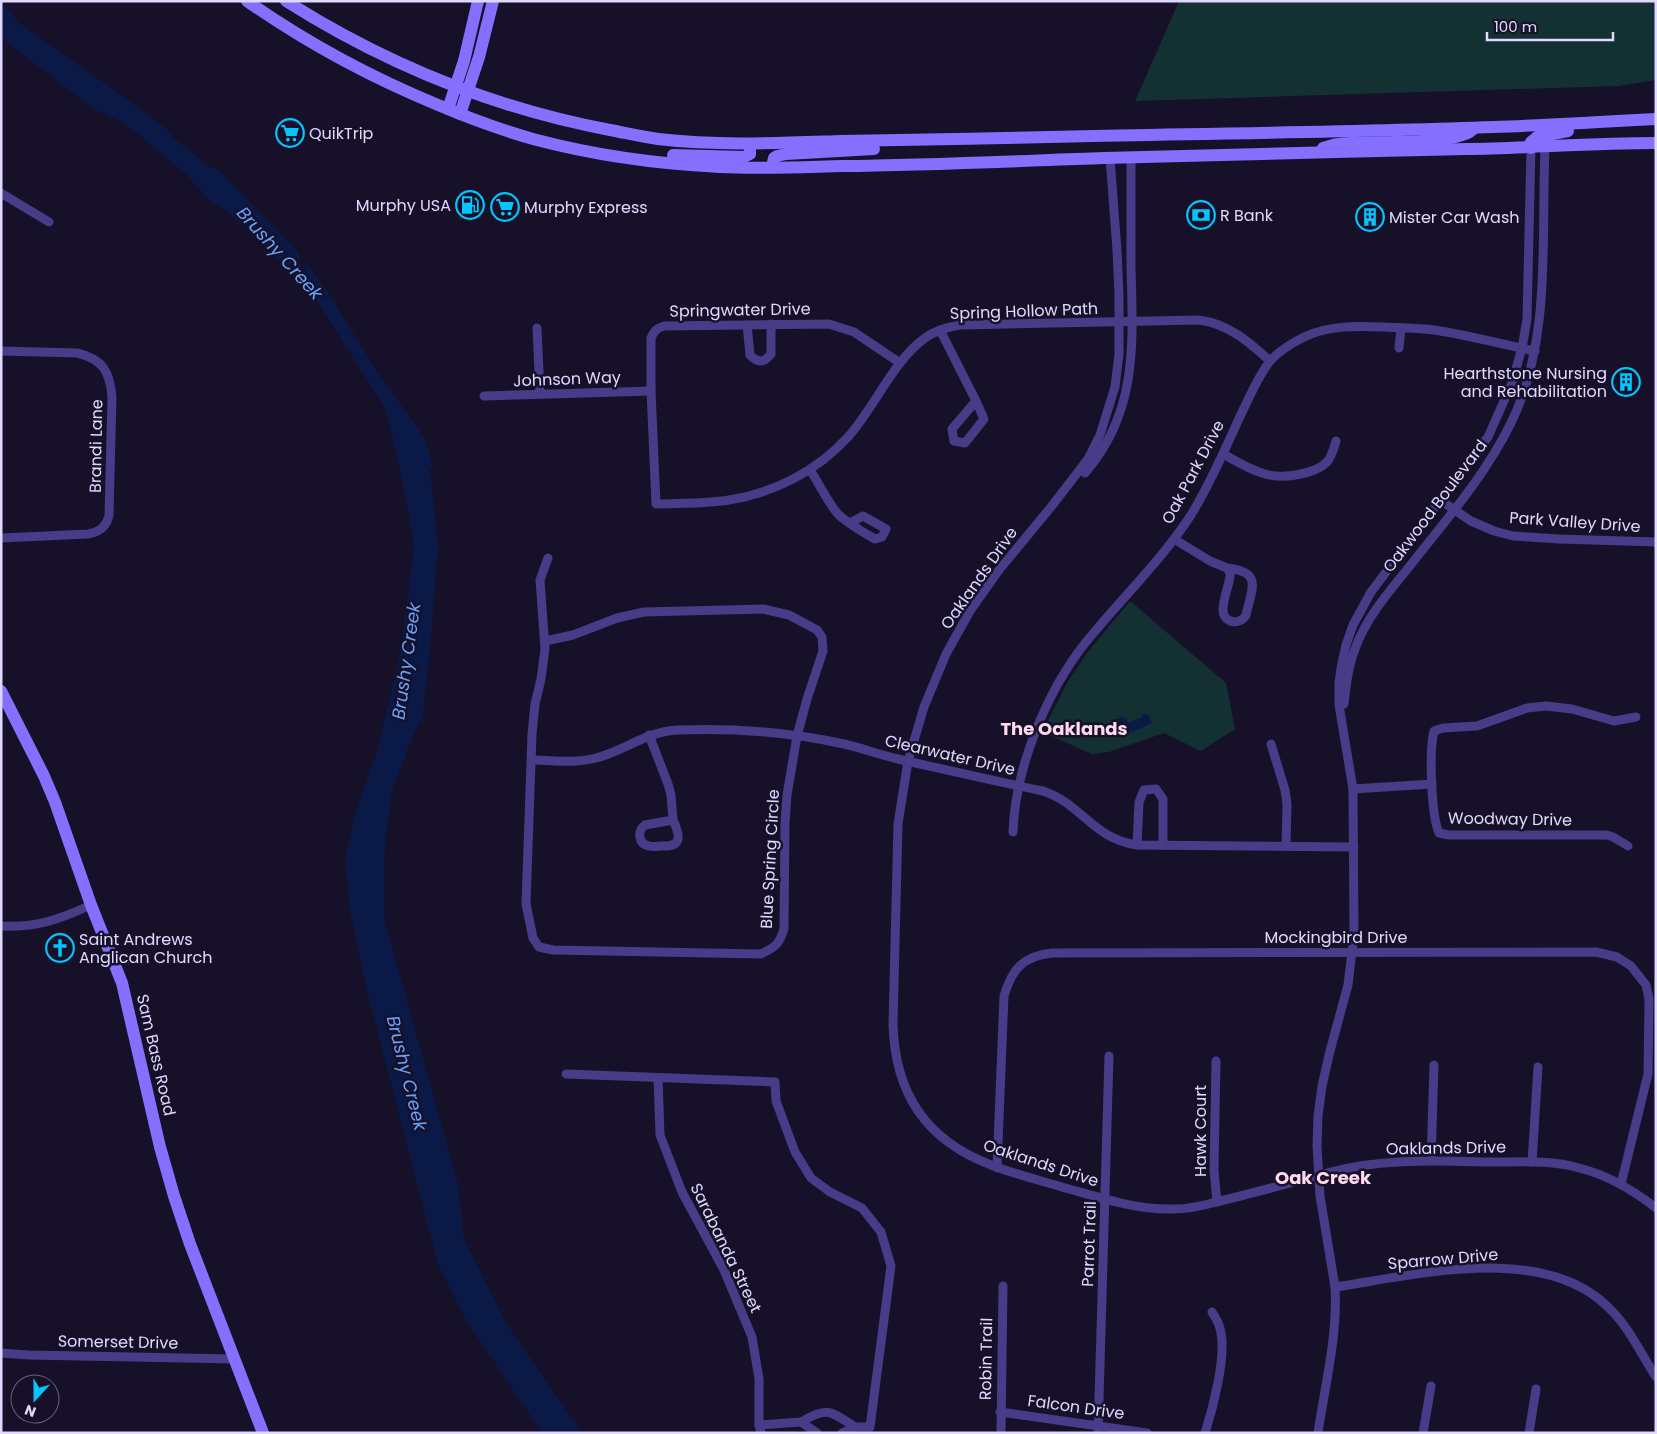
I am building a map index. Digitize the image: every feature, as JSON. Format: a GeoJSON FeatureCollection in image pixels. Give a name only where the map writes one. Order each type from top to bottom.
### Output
{"type":"FeatureCollection","features":[{"type":"Feature","properties":{"kind":"main road"},"geometry":{"type":"LineString","coordinates":[[247,1],[288,29],[324,50],[400,89],[454,112],[534,139],[631,158],[704,166],[772,168],[934,165],[1110,158],[1545,148],[1656,143]]}},
{"type":"Feature","properties":{"kind":"main road"},"geometry":{"type":"LineString","coordinates":[[286,1],[363,46],[426,76],[468,92],[531,112],[636,136],[682,141],[750,144],[1129,136],[1474,128],[1656,119]]}},
{"type":"Feature","properties":{"kind":"main road"},"geometry":{"type":"LineString","coordinates":[[454,112],[455,87],[468,45],[478,1]]}},
{"type":"Feature","properties":{"kind":"main road"},"geometry":{"type":"LineString","coordinates":[[454,112],[468,92],[480,56],[492,1]]}},
{"type":"Feature","properties":{"kind":"main road"},"geometry":{"type":"LineString","coordinates":[[1531,148],[1531,142],[1534,139],[1551,133],[1656,127]]}},
{"type":"Feature","properties":{"kind":"main road"},"geometry":{"type":"LineString","coordinates":[[1309,153],[1337,144],[1404,142],[1461,136],[1471,133],[1474,128]]}},
{"type":"Feature","properties":{"kind":"main road"},"geometry":{"type":"LineString","coordinates":[[1109,136],[1110,158]]}},
{"type":"Feature","properties":{"kind":"main road"},"geometry":{"type":"LineString","coordinates":[[1129,136],[1131,158]]}},
{"type":"Feature","properties":{"kind":"main road"},"geometry":{"type":"LineString","coordinates":[[772,168],[774,158],[786,154],[902,147],[914,140]]}},
{"type":"Feature","properties":{"kind":"main road"},"geometry":{"type":"LineString","coordinates":[[631,158],[646,153],[744,156],[750,154],[750,144]]}},
{"type":"Feature","properties":{"kind":"main road","name":"Sam Bass Road"},"geometry":{"type":"LineString","coordinates":[[1,691],[48,785],[122,983],[160,1147],[174,1196],[190,1244],[263,1433]]}},
{"type":"Feature","properties":{"kind":"street","name":"Oakwood Boulevard"},"geometry":{"type":"LineString","coordinates":[[1318,1433],[1336,1317],[1335,1286],[1318,1176],[1318,1116],[1322,1086],[1330,1051],[1348,985],[1354,934],[1353,789],[1339,705],[1342,658],[1353,625],[1371,592],[1488,437],[1512,383],[1522,348],[1528,295],[1531,148]]}},
{"type":"Feature","properties":{"kind":"street","name":"Oakwood Boulevard"},"geometry":{"type":"LineString","coordinates":[[1342,727],[1349,668],[1355,647],[1362,633],[1382,601],[1487,467],[1512,420],[1524,391],[1535,351],[1540,320],[1545,148]]}},
{"type":"Feature","properties":{"kind":"street","name":"Oaklands Drive"},"geometry":{"type":"LineString","coordinates":[[1110,158],[1117,250],[1119,354],[1115,387],[1100,435],[1088,459],[1052,507],[999,570],[956,635],[931,687],[908,762],[898,824],[893,1024],[896,1056],[905,1088],[920,1115],[930,1126],[952,1146],[977,1160],[997,1168],[1105,1199],[1157,1209],[1187,1208],[1240,1198],[1332,1172],[1373,1165],[1431,1161],[1532,1162],[1577,1167],[1621,1184],[1656,1208]]}},
{"type":"Feature","properties":{"kind":"street","name":"Oaklands Drive"},"geometry":{"type":"LineString","coordinates":[[1052,507],[1094,463],[1121,412],[1129,379],[1132,322],[1131,158]]}},
{"type":"Feature","properties":{"kind":"street"},"geometry":{"type":"LineString","coordinates":[[1,192],[49,222]]}},
{"type":"Feature","properties":{"kind":"street","name":"Spring Hollow Path"},"geometry":{"type":"LineString","coordinates":[[656,504],[706,502],[740,498],[766,490],[810,470],[848,437],[900,364],[919,342],[940,330],[960,325],[1199,320],[1216,324],[1239,335],[1270,361]]}},
{"type":"Feature","properties":{"kind":"street","name":"Springwater Drive"},"geometry":{"type":"LineString","coordinates":[[656,504],[651,392],[651,338],[658,328],[664,326],[823,323],[854,332],[900,364]]}},
{"type":"Feature","properties":{"kind":"street"},"geometry":{"type":"LineString","coordinates":[[747,325],[750,355],[755,360],[761,362],[766,360],[771,354],[771,324]]}},
{"type":"Feature","properties":{"kind":"street","name":"Oak Park Drive"},"geometry":{"type":"LineString","coordinates":[[1013,832],[1015,802],[1031,743],[1042,716],[1084,644],[1174,539],[1191,514],[1256,384],[1270,361],[1304,337],[1324,330],[1344,327],[1433,330],[1535,351]]}},
{"type":"Feature","properties":{"kind":"street"},"geometry":{"type":"LineString","coordinates":[[537,328],[540,394]]}},
{"type":"Feature","properties":{"kind":"street"},"geometry":{"type":"LineString","coordinates":[[1399,348],[1401,328]]}},
{"type":"Feature","properties":{"kind":"street"},"geometry":{"type":"LineString","coordinates":[[940,330],[976,401],[984,419],[965,443],[954,441],[952,429],[976,401]]}},
{"type":"Feature","properties":{"kind":"street","name":"Brandi Lane"},"geometry":{"type":"LineString","coordinates":[[1,351],[77,353],[85,355],[95,360],[105,370],[111,385],[112,397],[110,515],[105,526],[88,534],[1,538]]}},
{"type":"Feature","properties":{"kind":"street","name":"Johnson Way"},"geometry":{"type":"LineString","coordinates":[[484,396],[651,392]]}},
{"type":"Feature","properties":{"kind":"street"},"geometry":{"type":"LineString","coordinates":[[1222,454],[1262,473],[1279,476],[1296,475],[1324,464],[1332,455],[1336,441]]}},
{"type":"Feature","properties":{"kind":"street"},"geometry":{"type":"LineString","coordinates":[[810,470],[838,513],[850,523]]}},
{"type":"Feature","properties":{"kind":"street","name":"Park Valley Drive"},"geometry":{"type":"LineString","coordinates":[[1440,500],[1476,523],[1494,531],[1513,536],[1569,540],[1656,542]]}},
{"type":"Feature","properties":{"kind":"street"},"geometry":{"type":"LineString","coordinates":[[1174,539],[1210,561],[1227,568],[1243,571],[1249,575],[1253,583],[1246,615],[1243,620],[1238,622],[1227,620],[1223,611],[1230,578],[1227,568]]}},
{"type":"Feature","properties":{"kind":"street"},"geometry":{"type":"LineString","coordinates":[[545,641],[540,580],[548,558]]}},
{"type":"Feature","properties":{"kind":"street","name":"Blue Spring Circle"},"geometry":{"type":"LineString","coordinates":[[763,609],[789,614],[814,626],[822,638],[823,645],[797,736],[790,771],[784,823],[784,929],[780,941],[773,948],[761,954],[553,950],[539,947],[533,938],[526,904],[532,734],[545,641],[573,635],[617,618],[644,612],[763,609]]}},
{"type":"Feature","properties":{"kind":"street","name":"Woodway Drive"},"geometry":{"type":"LineString","coordinates":[[1628,846],[1607,835],[1449,835],[1439,833],[1436,826],[1432,784],[1431,740],[1434,731],[1443,728],[1477,726],[1527,708],[1546,706],[1572,709],[1614,721],[1636,717]]}},
{"type":"Feature","properties":{"kind":"street","name":"Clearwater Drive"},"geometry":{"type":"LineString","coordinates":[[532,760],[582,761],[602,756],[649,735],[676,730],[720,729],[797,736],[846,744],[908,762],[1054,795],[1064,800],[1106,835],[1127,844],[1354,847]]}},
{"type":"Feature","properties":{"kind":"street"},"geometry":{"type":"LineString","coordinates":[[649,735],[668,784],[673,820]]}},
{"type":"Feature","properties":{"kind":"street"},"geometry":{"type":"LineString","coordinates":[[1272,744],[1287,804],[1286,846]]}},
{"type":"Feature","properties":{"kind":"street"},"geometry":{"type":"LineString","coordinates":[[1353,789],[1432,784]]}},
{"type":"Feature","properties":{"kind":"street"},"geometry":{"type":"LineString","coordinates":[[1137,845],[1140,802],[1144,790],[1156,789],[1163,799],[1163,845]]}},
{"type":"Feature","properties":{"kind":"street"},"geometry":{"type":"LineString","coordinates":[[1,926],[18,927],[47,923],[92,906]]}},
{"type":"Feature","properties":{"kind":"street","name":"Mockingbird Drive"},"geometry":{"type":"LineString","coordinates":[[997,1168],[1004,996],[1012,974],[1026,960],[1041,954],[1596,952],[1617,957],[1631,966],[1646,985],[1649,999],[1652,1074],[1621,1184]]}},
{"type":"Feature","properties":{"kind":"street","name":"Parrot Trail"},"geometry":{"type":"LineString","coordinates":[[1098,1429],[1110,1056]]}},
{"type":"Feature","properties":{"kind":"street","name":"Hawk Court"},"geometry":{"type":"LineString","coordinates":[[1216,1061],[1214,1171],[1217,1202]]}},
{"type":"Feature","properties":{"kind":"street"},"geometry":{"type":"LineString","coordinates":[[1431,1161],[1434,1065]]}},
{"type":"Feature","properties":{"kind":"street"},"geometry":{"type":"LineString","coordinates":[[1532,1162],[1538,1067]]}},
{"type":"Feature","properties":{"kind":"street"},"geometry":{"type":"LineString","coordinates":[[566,1074],[775,1082],[776,1101],[796,1152],[811,1178],[830,1192],[862,1208],[881,1232],[891,1266],[870,1427],[856,1426],[833,1413],[824,1411],[801,1422],[760,1429]]}},
{"type":"Feature","properties":{"kind":"street","name":"Sarabanda Street"},"geometry":{"type":"LineString","coordinates":[[658,1078],[660,1135],[682,1192],[724,1270],[752,1337],[759,1379],[760,1429]]}},
{"type":"Feature","properties":{"kind":"street","name":"Sparrow Drive"},"geometry":{"type":"LineString","coordinates":[[1335,1286],[1473,1268],[1495,1268],[1546,1273],[1560,1277],[1586,1290],[1609,1307],[1627,1331],[1656,1377]]}},
{"type":"Feature","properties":{"kind":"street","name":"Robin Trail"},"geometry":{"type":"LineString","coordinates":[[1000,1433],[1003,1286]]}},
{"type":"Feature","properties":{"kind":"street"},"geometry":{"type":"LineString","coordinates":[[1205,1433],[1217,1384],[1222,1348],[1221,1332],[1212,1312]]}},
{"type":"Feature","properties":{"kind":"street","name":"Somerset Drive"},"geometry":{"type":"LineString","coordinates":[[1,1353],[235,1359]]}},
{"type":"Feature","properties":{"kind":"street"},"geometry":{"type":"LineString","coordinates":[[1424,1433],[1431,1386]]}},
{"type":"Feature","properties":{"kind":"street"},"geometry":{"type":"LineString","coordinates":[[1529,1433],[1536,1389]]}},
{"type":"Feature","properties":{"kind":"street","name":"Falcon Drive"},"geometry":{"type":"LineString","coordinates":[[1000,1412],[1098,1429],[1147,1433]]}},
{"type":"Feature","properties":{"kind":"street"},"geometry":{"type":"LineString","coordinates":[[801,1422],[817,1433]]}},
{"type":"Feature","properties":{"kind":"street"},"geometry":{"type":"LineString","coordinates":[[842,1433],[856,1426]]}},
{"type":"Feature","properties":{"kind":"green space"},"geometry":{"type":"Polygon","coordinates":[[[1179,1],[1656,1],[1656,80],[1618,86],[1135,101],[1179,1]]]}},
{"type":"Feature","properties":{"kind":"green space"},"geometry":{"type":"Polygon","coordinates":[[[1130,601],[1226,683],[1235,729],[1201,751],[1164,733],[1109,752],[1092,754],[1042,732],[1067,683],[1087,653],[1130,601]]]}},
{"type":"Feature","properties":{"kind":"water","name":"Brushy Creek"},"geometry":{"type":"Polygon","coordinates":[[[1,1],[19,23],[167,129],[173,138],[208,166],[219,170],[301,255],[328,292],[376,370],[425,438],[434,469],[430,469],[438,547],[431,639],[423,716],[409,745],[392,792],[385,842],[384,918],[458,1184],[464,1239],[507,1324],[582,1433],[542,1433],[464,1317],[438,1265],[367,991],[350,911],[345,859],[356,810],[378,748],[400,654],[414,546],[402,478],[386,410],[310,290],[227,211],[210,201],[184,172],[124,123],[94,109],[1,38],[1,1]]]}},
{"type":"Feature","properties":{"kind":"water"},"geometry":{"type":"Polygon","coordinates":[[[1145,713],[1146,715],[1148,714],[1152,723],[1123,736],[1116,720],[1121,717],[1126,719],[1128,723],[1142,717],[1145,713]]]}},
{"type":"Feature","properties":{"kind":"pier"},"geometry":{"type":"Polygon","coordinates":[[[298,248],[304,255],[309,293],[303,286],[298,248]]]}},
{"type":"Feature","properties":{"kind":"place","name":"QuikTrip"},"geometry":{"type":"Point","coordinates":[290,133]}},
{"type":"Feature","properties":{"kind":"place","name":"Murphy USA"},"geometry":{"type":"Point","coordinates":[470,205]}},
{"type":"Feature","properties":{"kind":"place","name":"Murphy Express"},"geometry":{"type":"Point","coordinates":[505,207]}},
{"type":"Feature","properties":{"kind":"place","name":"R Bank"},"geometry":{"type":"Point","coordinates":[1201,215]}},
{"type":"Feature","properties":{"kind":"place","name":"Mister Car Wash"},"geometry":{"type":"Point","coordinates":[1370,217]}},
{"type":"Feature","properties":{"kind":"place","name":"Hearthstone Nursing and Rehabilitation"},"geometry":{"type":"Point","coordinates":[1626,382]}},
{"type":"Feature","properties":{"kind":"place","name":"Saint Andrews Anglican Church"},"geometry":{"type":"Point","coordinates":[60,948]}},
{"type":"Feature","properties":{"kind":"district","name":"The Oaklands"},"geometry":{"type":"Point","coordinates":[1064,728]}},
{"type":"Feature","properties":{"kind":"district","name":"Oak Creek"},"geometry":{"type":"Point","coordinates":[1323,1177]}}]}
